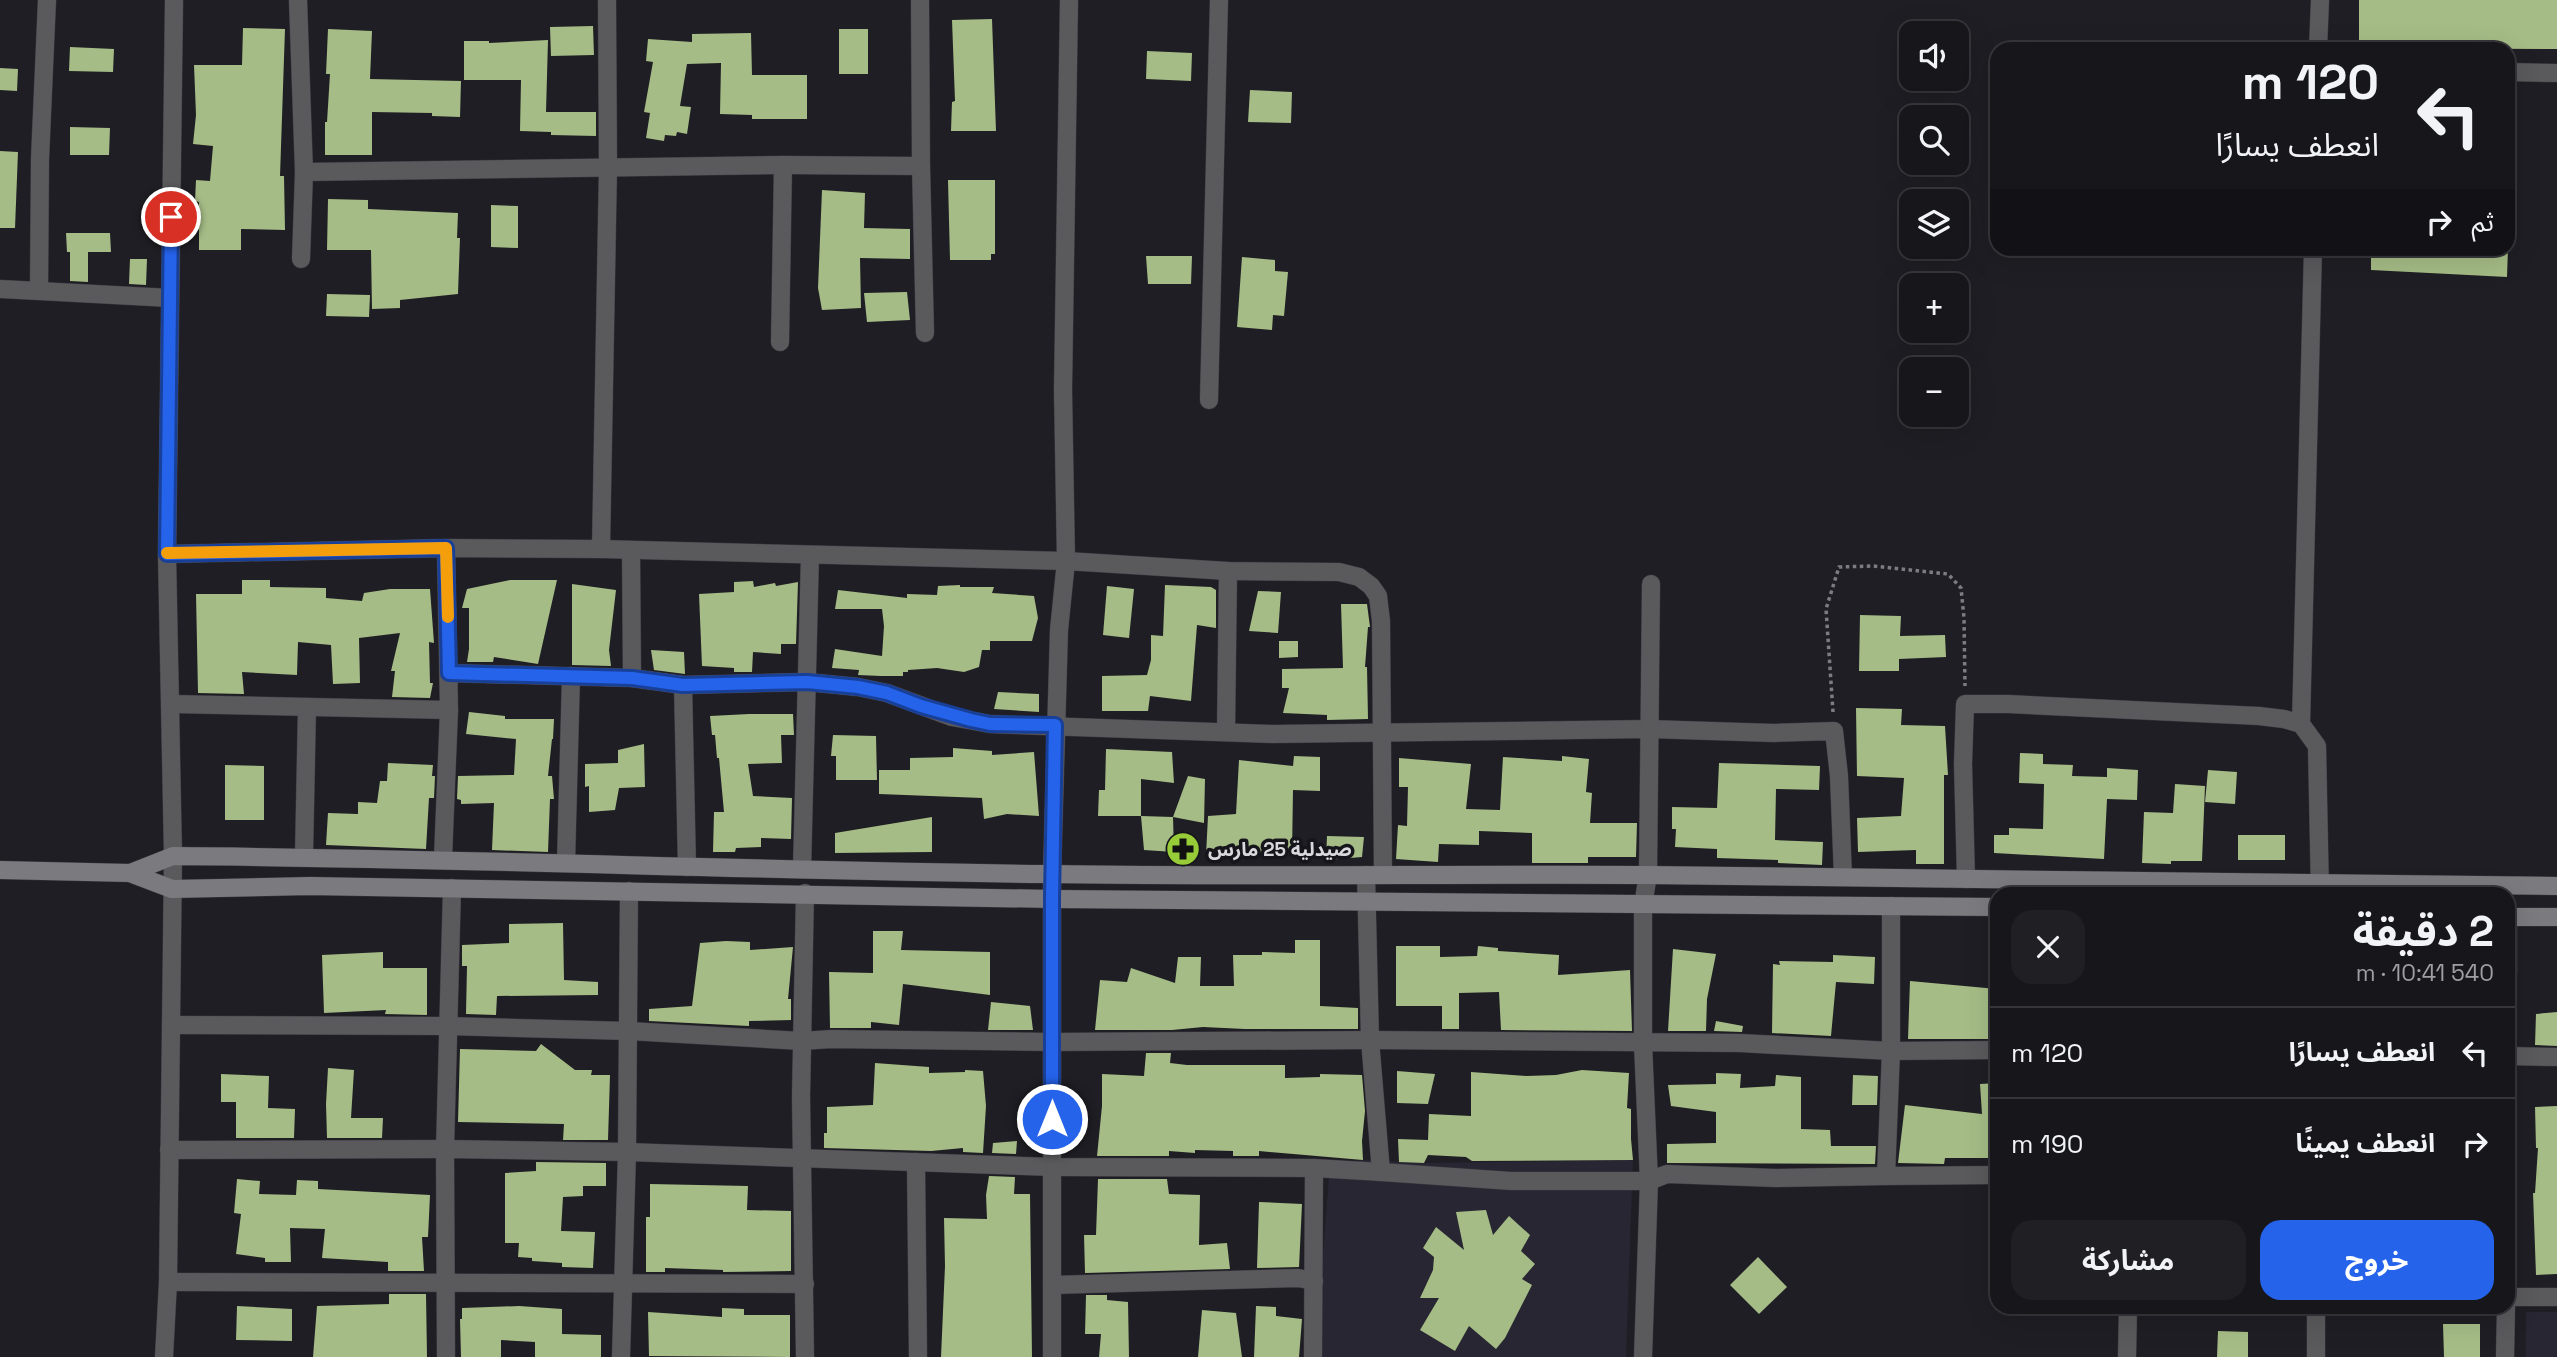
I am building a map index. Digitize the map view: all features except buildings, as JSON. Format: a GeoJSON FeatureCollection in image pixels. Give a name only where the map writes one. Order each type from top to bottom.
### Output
{"type":"FeatureCollection","features":[{"type":"Feature","properties":{"kind":"main road"},"geometry":{"type":"LineString","coordinates":[[130,873],[173,856],[304,856],[1052,874],[1966,878],[2232,887]]}},
{"type":"Feature","properties":{"kind":"main road"},"geometry":{"type":"LineString","coordinates":[[0,870],[130,873],[172,889],[310,886],[1052,899],[1990,907]]}},
{"type":"Feature","properties":{"kind":"main road"},"geometry":{"type":"LineString","coordinates":[[2498,887],[2557,886]]}},
{"type":"Feature","properties":{"kind":"main road"},"geometry":{"type":"LineString","coordinates":[[2515,917],[2557,917]]}},
{"type":"Feature","properties":{"kind":"street"},"geometry":{"type":"LineString","coordinates":[[39,291],[39,170],[47,0]]}},
{"type":"Feature","properties":{"kind":"street"},"geometry":{"type":"LineString","coordinates":[[164,1357],[168,1282],[173,856],[167,554],[174,0]]}},
{"type":"Feature","properties":{"kind":"street"},"geometry":{"type":"LineString","coordinates":[[298,0],[304,172],[300,259]]}},
{"type":"Feature","properties":{"kind":"street"},"geometry":{"type":"LineString","coordinates":[[601,549],[608,167],[607,0]]}},
{"type":"Feature","properties":{"kind":"street"},"geometry":{"type":"LineString","coordinates":[[920,0],[925,333]]}},
{"type":"Feature","properties":{"kind":"street"},"geometry":{"type":"LineString","coordinates":[[1052,1357],[1052,874],[1059,630],[1066,561],[1063,390],[1069,0]]}},
{"type":"Feature","properties":{"kind":"street"},"geometry":{"type":"LineString","coordinates":[[1209,400],[1219,0]]}},
{"type":"Feature","properties":{"kind":"street"},"geometry":{"type":"LineString","coordinates":[[2318,42],[2319,0]]}},
{"type":"Feature","properties":{"kind":"street"},"geometry":{"type":"LineString","coordinates":[[2515,72],[2557,73]]}},
{"type":"Feature","properties":{"kind":"street"},"geometry":{"type":"LineString","coordinates":[[304,172],[783,165],[921,166]]}},
{"type":"Feature","properties":{"kind":"street"},"geometry":{"type":"LineString","coordinates":[[780,342],[783,165]]}},
{"type":"Feature","properties":{"kind":"street"},"geometry":{"type":"LineString","coordinates":[[2313,256],[2301,724],[2317,746],[2320,887]]}},
{"type":"Feature","properties":{"kind":"street"},"geometry":{"type":"LineString","coordinates":[[0,289],[170,298]]}},
{"type":"Feature","properties":{"kind":"street"},"geometry":{"type":"LineString","coordinates":[[167,554],[446,548],[601,549],[1066,561],[1228,571],[1339,572],[1359,577],[1371,586],[1378,596],[1381,621],[1381,733],[1375,875],[1367,902],[1370,1040],[1381,1172]]}},
{"type":"Feature","properties":{"kind":"street"},"geometry":{"type":"LineString","coordinates":[[443,858],[449,710],[446,548]]}},
{"type":"Feature","properties":{"kind":"street"},"geometry":{"type":"LineString","coordinates":[[631,550],[632,678]]}},
{"type":"Feature","properties":{"kind":"street"},"geometry":{"type":"LineString","coordinates":[[802,869],[810,555]]}},
{"type":"Feature","properties":{"kind":"street"},"geometry":{"type":"LineString","coordinates":[[1226,732],[1228,571]]}},
{"type":"Feature","properties":{"kind":"street"},"geometry":{"type":"LineString","coordinates":[[1643,1357],[1649,1181],[1643,1044],[1643,905],[1648,875],[1651,584]]}},
{"type":"Feature","properties":{"kind":"street"},"geometry":{"type":"LineString","coordinates":[[449,673],[632,678],[683,685],[807,682],[887,693],[952,716],[990,724],[1273,734],[1649,729],[1774,733],[1834,731],[1839,776],[1843,877]]}},
{"type":"Feature","properties":{"kind":"street"},"geometry":{"type":"LineString","coordinates":[[566,863],[571,676]]}},
{"type":"Feature","properties":{"kind":"street"},"geometry":{"type":"LineString","coordinates":[[683,685],[687,867]]}},
{"type":"Feature","properties":{"kind":"street"},"geometry":{"type":"LineString","coordinates":[[171,704],[449,710]]}},
{"type":"Feature","properties":{"kind":"street"},"geometry":{"type":"LineString","coordinates":[[1966,878],[1963,764],[1965,704],[2259,716],[2301,724]]}},
{"type":"Feature","properties":{"kind":"street"},"geometry":{"type":"LineString","coordinates":[[304,856],[307,707]]}},
{"type":"Feature","properties":{"kind":"street"},"geometry":{"type":"LineString","coordinates":[[446,1357],[445,1149],[452,888]]}},
{"type":"Feature","properties":{"kind":"street"},"geometry":{"type":"LineString","coordinates":[[621,1357],[627,1153],[629,891]]}},
{"type":"Feature","properties":{"kind":"street"},"geometry":{"type":"LineString","coordinates":[[805,893],[802,1041],[805,1357]]}},
{"type":"Feature","properties":{"kind":"street"},"geometry":{"type":"LineString","coordinates":[[1886,1176],[1891,1051],[1891,906]]}},
{"type":"Feature","properties":{"kind":"street"},"geometry":{"type":"LineString","coordinates":[[171,1025],[447,1026],[629,1031],[802,1041],[1370,1040],[1754,1044],[1891,1051],[1990,1050]]}},
{"type":"Feature","properties":{"kind":"street"},"geometry":{"type":"LineString","coordinates":[[2515,1056],[2557,1057]]}},
{"type":"Feature","properties":{"kind":"street"},"geometry":{"type":"LineString","coordinates":[[169,1150],[445,1149],[1052,1167],[1314,1168],[1511,1181],[1649,1181],[1667,1174],[1776,1178],[1990,1175]]}},
{"type":"Feature","properties":{"kind":"street"},"geometry":{"type":"LineString","coordinates":[[916,1162],[918,1357]]}},
{"type":"Feature","properties":{"kind":"street"},"geometry":{"type":"LineString","coordinates":[[1314,1168],[1314,1357]]}},
{"type":"Feature","properties":{"kind":"street"},"geometry":{"type":"LineString","coordinates":[[1052,1285],[1298,1278],[1314,1281]]}},
{"type":"Feature","properties":{"kind":"street"},"geometry":{"type":"LineString","coordinates":[[168,1282],[805,1284]]}},
{"type":"Feature","properties":{"kind":"street"},"geometry":{"type":"LineString","coordinates":[[2515,1297],[2557,1297]]}},
{"type":"Feature","properties":{"kind":"street"},"geometry":{"type":"LineString","coordinates":[[2127,1357],[2128,1314]]}},
{"type":"Feature","properties":{"kind":"street"},"geometry":{"type":"LineString","coordinates":[[2316,1314],[2316,1357]]}},
{"type":"Feature","properties":{"kind":"street"},"geometry":{"type":"LineString","coordinates":[[2505,1357],[2506,1314]]}},
{"type":"Feature","properties":{"kind":"path"},"geometry":{"type":"LineString","coordinates":[[1834,731],[1826,609],[1839,567],[1873,566],[1948,575],[1961,587],[1965,704]]}},
{"type":"Feature","properties":{"kind":"shaded area"},"geometry":{"type":"Polygon","coordinates":[[[1363,1160],[1424,1163],[1633,1160],[1626,1357],[1315,1357],[1330,1164],[1363,1160]]]}},
{"type":"Feature","properties":{"kind":"shaded area"},"geometry":{"type":"Polygon","coordinates":[[[2526,1312],[2557,1312],[2557,1357],[2526,1357],[2526,1312]]]}},
{"type":"Feature","properties":{"kind":"slow traffic"},"geometry":{"type":"LineString","coordinates":[[167,553],[446,548],[448,617]]}},
{"type":"Feature","properties":{"kind":"place","name":"صيدلية 25 مارس"},"geometry":{"type":"Point","coordinates":[1183,849]}},
{"type":"Feature","properties":{"kind":"route"},"geometry":{"type":"LineString","coordinates":[[171,217],[167,554],[446,548],[449,673],[632,678],[683,685],[807,682],[887,693],[952,716],[990,724],[1055,725],[1052,1119]]}}]}
